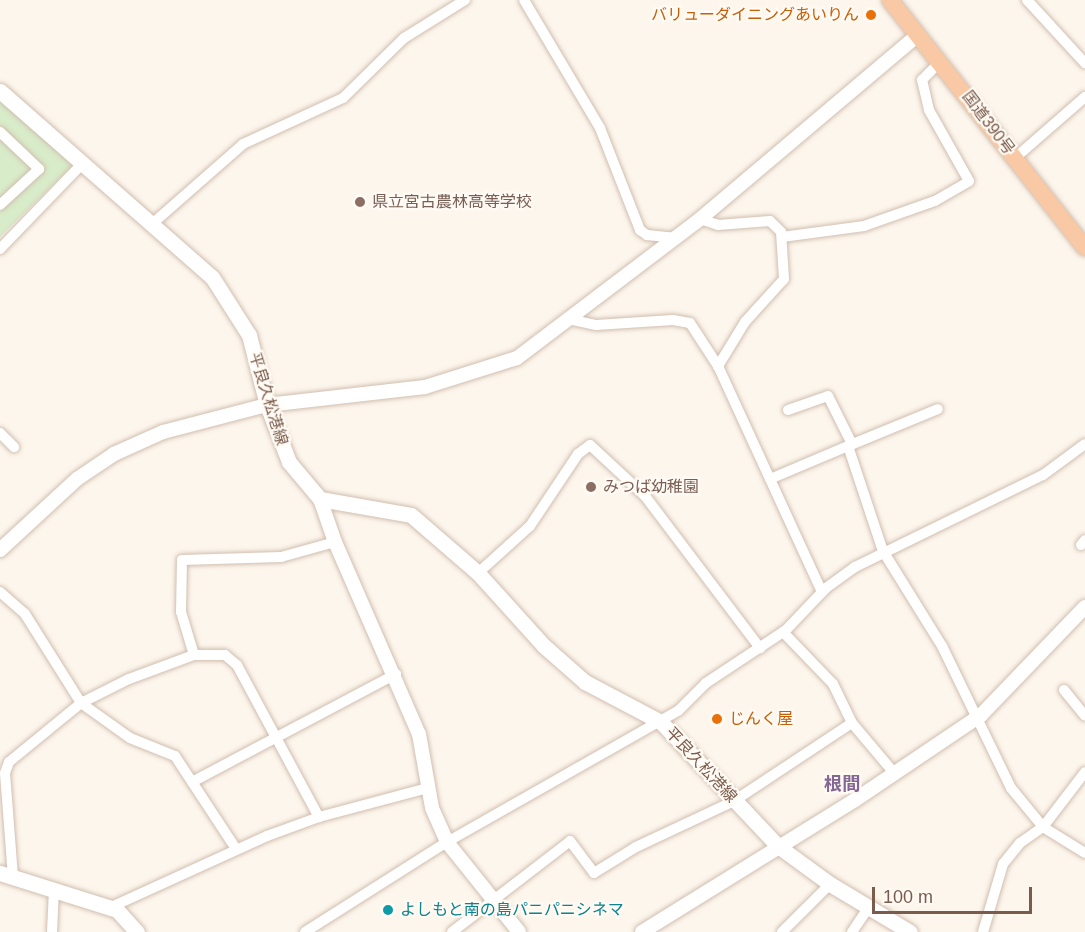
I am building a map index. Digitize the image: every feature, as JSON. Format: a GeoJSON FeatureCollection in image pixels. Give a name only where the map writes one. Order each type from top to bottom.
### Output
{"type":"FeatureCollection","features":[{"type":"Feature","properties":{"kind":"highway","name":"国道390号"},"geometry":{"type":"LineString","coordinates":[[890,0],[1085,248]]}},
{"type":"Feature","properties":{"kind":"main road","name":"平良久松港線"},"geometry":{"type":"LineString","coordinates":[[0,91],[81,165],[212,277],[249,335],[267,405],[289,462],[320,499],[411,515],[478,573],[544,646],[585,682],[661,722],[778,846],[830,884],[910,932]]}},
{"type":"Feature","properties":{"kind":"main road"},"geometry":{"type":"LineString","coordinates":[[6,875],[117,910],[137,932]]}},
{"type":"Feature","properties":{"kind":"street"},"geometry":{"type":"LineString","coordinates":[[152,224],[243,144],[343,98],[404,38],[465,0]]}},
{"type":"Feature","properties":{"kind":"street"},"geometry":{"type":"LineString","coordinates":[[524,0],[600,128],[640,230],[647,235],[674,238]]}},
{"type":"Feature","properties":{"kind":"street"},"geometry":{"type":"LineString","coordinates":[[1027,0],[1085,63]]}},
{"type":"Feature","properties":{"kind":"street"},"geometry":{"type":"LineString","coordinates":[[0,550],[43,508],[114,454],[163,432],[267,405],[424,387],[517,358],[700,219],[918,35]]}},
{"type":"Feature","properties":{"kind":"street"},"geometry":{"type":"LineString","coordinates":[[782,237],[864,226],[935,201],[969,181],[929,110],[922,80],[940,62]]}},
{"type":"Feature","properties":{"kind":"street"},"geometry":{"type":"LineString","coordinates":[[1015,158],[1085,97]]}},
{"type":"Feature","properties":{"kind":"street"},"geometry":{"type":"LineString","coordinates":[[0,132],[39,169],[0,205]]}},
{"type":"Feature","properties":{"kind":"street"},"geometry":{"type":"LineString","coordinates":[[0,249],[81,165]]}},
{"type":"Feature","properties":{"kind":"street"},"geometry":{"type":"LineString","coordinates":[[700,219],[718,225],[770,220],[782,237],[784,279],[745,322],[718,366]]}},
{"type":"Feature","properties":{"kind":"street"},"geometry":{"type":"LineString","coordinates":[[568,319],[596,325],[673,320],[690,323],[718,366],[822,592]]}},
{"type":"Feature","properties":{"kind":"street"},"geometry":{"type":"LineString","coordinates":[[788,410],[828,396],[850,445],[883,551],[942,646],[1011,788],[1043,827],[1085,853]]}},
{"type":"Feature","properties":{"kind":"street"},"geometry":{"type":"LineString","coordinates":[[770,479],[938,409]]}},
{"type":"Feature","properties":{"kind":"street"},"geometry":{"type":"LineString","coordinates":[[0,433],[14,447]]}},
{"type":"Feature","properties":{"kind":"street"},"geometry":{"type":"LineString","coordinates":[[305,932],[447,842],[678,711],[706,683],[783,632],[822,592],[883,551],[1024,485],[1085,444]]}},
{"type":"Feature","properties":{"kind":"street"},"geometry":{"type":"LineString","coordinates":[[478,573],[530,526],[578,454],[590,445],[645,496],[760,648]]}},
{"type":"Feature","properties":{"kind":"street"},"geometry":{"type":"LineString","coordinates":[[320,499],[335,542],[396,674],[419,734],[428,788],[447,842],[519,932]]}},
{"type":"Feature","properties":{"kind":"street"},"geometry":{"type":"LineString","coordinates":[[194,655],[181,612],[182,560],[281,557],[335,542]]}},
{"type":"Feature","properties":{"kind":"street"},"geometry":{"type":"LineString","coordinates":[[0,592],[25,614],[81,704],[130,738],[175,756],[236,849]]}},
{"type":"Feature","properties":{"kind":"street"},"geometry":{"type":"LineString","coordinates":[[642,932],[895,774],[978,717],[1085,607]]}},
{"type":"Feature","properties":{"kind":"street"},"geometry":{"type":"LineString","coordinates":[[783,632],[833,684],[852,723],[895,774]]}},
{"type":"Feature","properties":{"kind":"street"},"geometry":{"type":"LineString","coordinates":[[6,875],[5,773],[9,762],[81,704],[129,679],[194,655],[232,659],[319,817]]}},
{"type":"Feature","properties":{"kind":"street"},"geometry":{"type":"LineString","coordinates":[[192,782],[275,736],[396,674]]}},
{"type":"Feature","properties":{"kind":"street"},"geometry":{"type":"LineString","coordinates":[[1064,690],[1085,716]]}},
{"type":"Feature","properties":{"kind":"street"},"geometry":{"type":"LineString","coordinates":[[452,932],[570,841],[594,873],[636,847],[734,801],[852,723]]}},
{"type":"Feature","properties":{"kind":"street"},"geometry":{"type":"LineString","coordinates":[[982,932],[1003,864],[1020,843],[1043,827],[1085,772]]}},
{"type":"Feature","properties":{"kind":"street"},"geometry":{"type":"LineString","coordinates":[[109,908],[236,849],[319,817],[428,788]]}},
{"type":"Feature","properties":{"kind":"street"},"geometry":{"type":"LineString","coordinates":[[782,932],[830,884]]}},
{"type":"Feature","properties":{"kind":"street"},"geometry":{"type":"LineString","coordinates":[[52,932],[54,889]]}},
{"type":"Feature","properties":{"kind":"street"},"geometry":{"type":"LineString","coordinates":[[852,932],[869,907]]}},
{"type":"Feature","properties":{"kind":"green space"},"geometry":{"type":"Polygon","coordinates":[[[0,93],[72,166],[0,237],[0,93]]]}},
{"type":"Feature","properties":{"kind":"place","name":"バリューダイニングあいりん"},"geometry":{"type":"Point","coordinates":[871,15]}},
{"type":"Feature","properties":{"kind":"place","name":"県立宮古農林高等学校"},"geometry":{"type":"Point","coordinates":[360,202]}},
{"type":"Feature","properties":{"kind":"place","name":"みつば幼稚園"},"geometry":{"type":"Point","coordinates":[591,487]}},
{"type":"Feature","properties":{"kind":"place","name":"じんく屋"},"geometry":{"type":"Point","coordinates":[717,719]}},
{"type":"Feature","properties":{"kind":"place","name":"よしもと南の島パニパニシネマ"},"geometry":{"type":"Point","coordinates":[388,910]}},
{"type":"Feature","properties":{"kind":"district","name":"根間"},"geometry":{"type":"Point","coordinates":[842,784]}}]}
